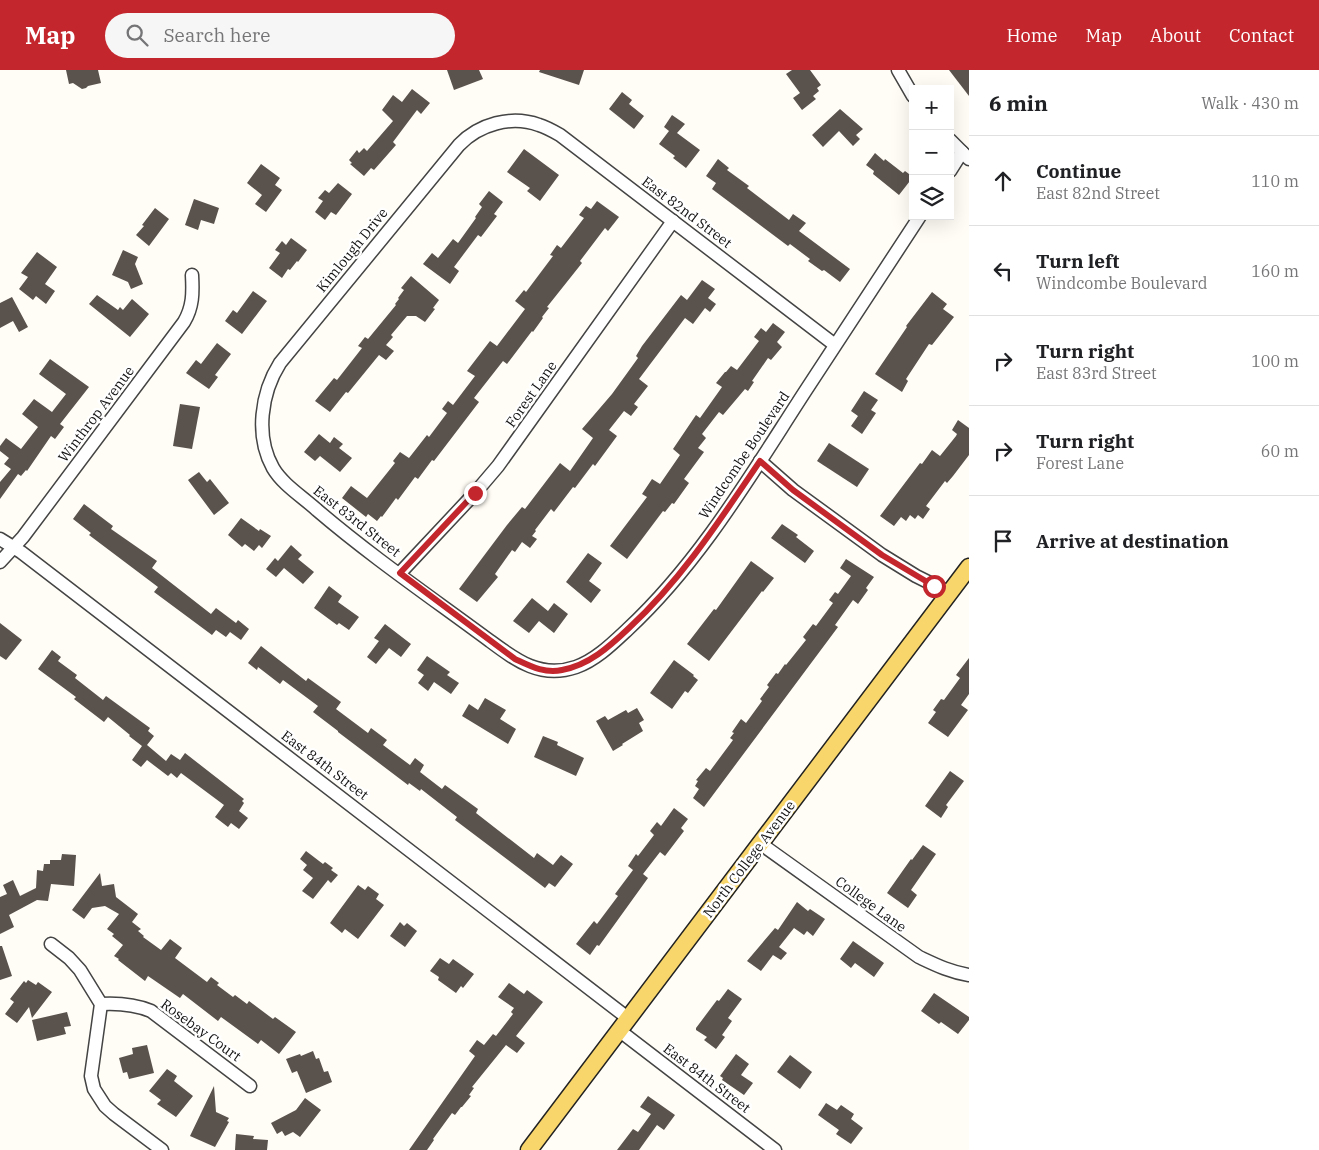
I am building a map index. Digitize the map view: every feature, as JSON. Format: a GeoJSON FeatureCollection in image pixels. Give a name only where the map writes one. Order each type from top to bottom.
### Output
{"type":"FeatureCollection","features":[{"type":"Feature","properties":{"kind":"main road","name":"North College Avenue"},"geometry":{"type":"LineString","coordinates":[[529,1150],[950,593],[968,572]]}},
{"type":"Feature","properties":{"kind":"street"},"geometry":{"type":"LineString","coordinates":[[898,70],[909,89]]}},
{"type":"Feature","properties":{"kind":"street","name":"East 82nd Street"},"geometry":{"type":"LineString","coordinates":[[512,121],[541,125],[560,135],[835,344]]}},
{"type":"Feature","properties":{"kind":"street","name":"Kimlough Drive"},"geometry":{"type":"LineString","coordinates":[[263,436],[263,413],[268,386],[277,368],[289,351],[459,145],[468,136],[483,128],[501,122],[512,121]]}},
{"type":"Feature","properties":{"kind":"street"},"geometry":{"type":"LineString","coordinates":[[954,144],[966,156],[954,167]]}},
{"type":"Feature","properties":{"kind":"street","name":"Windcombe Boulevard"},"geometry":{"type":"LineString","coordinates":[[556,670],[570,668],[591,659],[622,635],[676,580],[760,461],[917,220]]}},
{"type":"Feature","properties":{"kind":"street","name":"Forest Lane"},"geometry":{"type":"LineString","coordinates":[[400,573],[475,493],[505,457],[594,330],[674,221]]}},
{"type":"Feature","properties":{"kind":"street","name":"Winthrop Avenue"},"geometry":{"type":"LineString","coordinates":[[0,562],[23,536],[184,322],[189,313],[193,296],[192,275]]}},
{"type":"Feature","properties":{"kind":"street","name":"East 83rd Street"},"geometry":{"type":"LineString","coordinates":[[263,436],[270,462],[276,473],[332,523],[515,659],[539,669],[556,670]]}},
{"type":"Feature","properties":{"kind":"street"},"geometry":{"type":"LineString","coordinates":[[760,461],[793,490],[882,555],[916,576],[950,593]]}},
{"type":"Feature","properties":{"kind":"street","name":"East 84th Street"},"geometry":{"type":"LineString","coordinates":[[0,539],[13,547],[624,1025],[776,1150]]}},
{"type":"Feature","properties":{"kind":"street","name":"College Lane"},"geometry":{"type":"LineString","coordinates":[[761,844],[919,957],[935,966],[969,975]]}},
{"type":"Feature","properties":{"kind":"street"},"geometry":{"type":"LineString","coordinates":[[51,944],[69,958],[80,970],[101,1004],[91,1076],[94,1089],[105,1106],[162,1150]]}},
{"type":"Feature","properties":{"kind":"street","name":"Rosebay Court"},"geometry":{"type":"LineString","coordinates":[[101,1004],[119,1002],[151,1011],[250,1086]]}},
{"type":"Feature","properties":{"kind":"building"},"geometry":{"type":"Polygon","coordinates":[[[66,70],[98,70],[101,83],[82,89],[73,83],[69,84],[66,70]]]}},
{"type":"Feature","properties":{"kind":"building"},"geometry":{"type":"Polygon","coordinates":[[[447,70],[479,70],[483,79],[454,90],[447,70]]]}},
{"type":"Feature","properties":{"kind":"building"},"geometry":{"type":"Polygon","coordinates":[[[540,70],[584,70],[579,85],[539,72],[540,70]]]}},
{"type":"Feature","properties":{"kind":"building"},"geometry":{"type":"Polygon","coordinates":[[[792,70],[810,70],[821,85],[817,88],[819,91],[813,96],[816,99],[802,110],[793,98],[800,93],[786,74],[792,70]]]}},
{"type":"Feature","properties":{"kind":"building"},"geometry":{"type":"Polygon","coordinates":[[[949,70],[969,70],[969,96],[949,70]]]}},
{"type":"Feature","properties":{"kind":"building"},"geometry":{"type":"Polygon","coordinates":[[[412,89],[430,103],[421,114],[417,110],[393,142],[396,145],[374,170],[371,168],[364,176],[350,164],[352,163],[349,160],[357,150],[359,153],[364,148],[367,151],[393,121],[382,110],[393,95],[402,102],[412,89]]]}},
{"type":"Feature","properties":{"kind":"building"},"geometry":{"type":"Polygon","coordinates":[[[622,92],[632,100],[629,104],[644,116],[634,129],[609,109],[622,92]]]}},
{"type":"Feature","properties":{"kind":"building"},"geometry":{"type":"Polygon","coordinates":[[[840,109],[863,129],[856,135],[860,139],[853,146],[839,131],[823,147],[812,135],[840,109]]]}},
{"type":"Feature","properties":{"kind":"building"},"geometry":{"type":"Polygon","coordinates":[[[672,115],[685,124],[677,133],[700,150],[686,168],[673,158],[675,156],[659,144],[669,131],[664,127],[672,115]]]}},
{"type":"Feature","properties":{"kind":"building"},"geometry":{"type":"Polygon","coordinates":[[[524,149],[559,175],[540,201],[527,191],[530,188],[507,172],[524,149]]]}},
{"type":"Feature","properties":{"kind":"building"},"geometry":{"type":"Polygon","coordinates":[[[875,153],[903,173],[905,171],[909,174],[909,182],[899,195],[873,174],[874,171],[866,165],[875,153]]]}},
{"type":"Feature","properties":{"kind":"building"},"geometry":{"type":"Polygon","coordinates":[[[718,159],[729,168],[727,170],[749,186],[747,188],[789,220],[793,214],[806,223],[799,231],[850,269],[840,282],[808,261],[810,259],[790,244],[788,246],[712,189],[716,183],[706,176],[718,159]]]}},
{"type":"Feature","properties":{"kind":"building"},"geometry":{"type":"Polygon","coordinates":[[[261,164],[280,178],[275,185],[282,190],[266,212],[255,204],[262,195],[247,183],[261,164]]]}},
{"type":"Feature","properties":{"kind":"building"},"geometry":{"type":"Polygon","coordinates":[[[338,183],[352,194],[336,215],[331,212],[325,220],[315,212],[323,201],[318,198],[325,190],[329,193],[338,183]]]}},
{"type":"Feature","properties":{"kind":"building"},"geometry":{"type":"Polygon","coordinates":[[[489,191],[503,202],[494,214],[497,216],[481,237],[478,235],[454,267],[459,271],[450,284],[423,264],[432,253],[438,258],[453,239],[458,243],[476,218],[482,207],[479,204],[489,191]]]}},
{"type":"Feature","properties":{"kind":"building"},"geometry":{"type":"Polygon","coordinates":[[[194,199],[219,208],[214,224],[201,220],[198,230],[185,225],[194,199]]]}},
{"type":"Feature","properties":{"kind":"building"},"geometry":{"type":"Polygon","coordinates":[[[597,201],[619,217],[608,231],[605,228],[580,261],[582,263],[547,307],[549,308],[533,332],[507,364],[503,361],[474,398],[479,402],[434,461],[432,460],[418,479],[415,477],[398,500],[396,498],[377,521],[368,514],[366,517],[342,498],[351,486],[367,498],[395,463],[393,461],[400,452],[409,458],[427,435],[429,437],[447,413],[442,409],[448,401],[453,405],[475,376],[467,371],[490,341],[497,346],[525,309],[515,301],[524,290],[526,292],[553,256],[550,255],[557,245],[561,248],[584,218],[579,215],[586,206],[591,209],[597,201]]]}},
{"type":"Feature","properties":{"kind":"building"},"geometry":{"type":"Polygon","coordinates":[[[155,208],[169,219],[149,246],[136,235],[155,208]]]}},
{"type":"Feature","properties":{"kind":"building"},"geometry":{"type":"Polygon","coordinates":[[[291,238],[307,250],[290,270],[288,269],[282,278],[269,268],[280,253],[275,250],[282,241],[286,245],[291,238]]]}},
{"type":"Feature","properties":{"kind":"building"},"geometry":{"type":"Polygon","coordinates":[[[123,250],[138,257],[135,264],[143,284],[131,289],[128,282],[112,275],[123,250]]]}},
{"type":"Feature","properties":{"kind":"building"},"geometry":{"type":"Polygon","coordinates":[[[37,252],[57,267],[45,284],[55,291],[46,304],[36,296],[33,300],[19,289],[28,277],[21,273],[37,252]]]}},
{"type":"Feature","properties":{"kind":"building"},"geometry":{"type":"Polygon","coordinates":[[[411,276],[439,300],[433,308],[435,309],[425,322],[416,316],[407,316],[391,335],[393,337],[386,345],[394,351],[386,360],[379,355],[330,412],[315,401],[334,378],[337,380],[362,348],[358,346],[365,337],[368,339],[396,305],[398,298],[404,290],[401,288],[411,276]]]}},
{"type":"Feature","properties":{"kind":"building"},"geometry":{"type":"Polygon","coordinates":[[[702,280],[715,289],[708,298],[716,304],[710,312],[705,308],[693,324],[685,318],[639,379],[648,386],[634,404],[638,407],[631,416],[624,411],[609,430],[617,436],[595,466],[593,464],[554,512],[551,509],[535,530],[532,536],[537,539],[530,548],[522,542],[515,552],[512,550],[495,574],[498,577],[477,602],[459,589],[507,525],[522,507],[525,509],[560,463],[570,471],[593,438],[582,429],[612,394],[638,358],[636,356],[642,346],[681,295],[687,300],[702,280]]]}},
{"type":"Feature","properties":{"kind":"building"},"geometry":{"type":"Polygon","coordinates":[[[253,291],[267,301],[242,334],[225,321],[233,310],[237,313],[253,291]]]}},
{"type":"Feature","properties":{"kind":"building"},"geometry":{"type":"Polygon","coordinates":[[[932,292],[947,304],[943,309],[954,317],[932,345],[929,344],[906,379],[908,381],[902,392],[875,374],[906,326],[932,292]]]}},
{"type":"Feature","properties":{"kind":"building"},"geometry":{"type":"Polygon","coordinates":[[[97,295],[118,310],[120,307],[123,310],[132,299],[149,314],[130,337],[89,304],[97,295]]]}},
{"type":"Feature","properties":{"kind":"building"},"geometry":{"type":"Polygon","coordinates":[[[12,297],[28,327],[19,332],[13,321],[0,328],[0,303],[12,297]]]}},
{"type":"Feature","properties":{"kind":"building"},"geometry":{"type":"Polygon","coordinates":[[[773,323],[785,332],[777,342],[782,347],[771,360],[768,358],[752,381],[754,382],[748,391],[745,389],[723,415],[719,412],[702,434],[706,438],[698,448],[704,452],[684,479],[689,483],[674,504],[672,503],[665,512],[663,511],[627,559],[610,546],[647,497],[642,494],[652,479],[660,484],[680,455],[673,449],[696,415],[700,418],[722,387],[716,383],[731,366],[737,370],[759,341],[754,337],[761,328],[766,332],[773,323]]]}},
{"type":"Feature","properties":{"kind":"building"},"geometry":{"type":"Polygon","coordinates":[[[217,343],[231,354],[215,375],[218,377],[209,389],[186,373],[196,360],[201,364],[217,343]]]}},
{"type":"Feature","properties":{"kind":"building"},"geometry":{"type":"Polygon","coordinates":[[[50,359],[89,387],[60,424],[64,427],[55,439],[51,436],[27,471],[21,476],[18,474],[0,499],[0,482],[11,469],[4,464],[9,458],[0,451],[0,446],[6,438],[21,449],[38,427],[22,414],[34,399],[52,412],[66,394],[39,374],[50,359]]]}},
{"type":"Feature","properties":{"kind":"building"},"geometry":{"type":"Polygon","coordinates":[[[864,391],[878,400],[871,410],[876,413],[862,434],[851,426],[858,416],[851,411],[864,391]]]}},
{"type":"Feature","properties":{"kind":"building"},"geometry":{"type":"Polygon","coordinates":[[[180,404],[200,407],[192,449],[173,446],[180,404]]]}},
{"type":"Feature","properties":{"kind":"building"},"geometry":{"type":"Polygon","coordinates":[[[958,420],[969,428],[969,455],[947,483],[945,481],[926,506],[930,509],[923,519],[918,515],[915,519],[910,515],[906,521],[901,517],[894,526],[880,516],[932,450],[940,456],[957,434],[952,430],[958,420]]]}},
{"type":"Feature","properties":{"kind":"building"},"geometry":{"type":"Polygon","coordinates":[[[319,434],[330,443],[334,437],[343,444],[339,448],[352,458],[340,472],[320,456],[315,461],[304,452],[319,434]]]}},
{"type":"Feature","properties":{"kind":"building"},"geometry":{"type":"Polygon","coordinates":[[[829,443],[869,469],[857,487],[817,461],[829,443]]]}},
{"type":"Feature","properties":{"kind":"building"},"geometry":{"type":"Polygon","coordinates":[[[199,472],[207,482],[210,479],[229,503],[214,515],[188,480],[199,472]]]}},
{"type":"Feature","properties":{"kind":"building"},"geometry":{"type":"Polygon","coordinates":[[[84,504],[113,526],[111,529],[157,561],[152,568],[211,614],[216,608],[236,623],[238,620],[249,629],[241,640],[230,632],[226,637],[216,630],[212,635],[154,592],[158,587],[89,535],[91,533],[73,519],[84,504]]]}},
{"type":"Feature","properties":{"kind":"building"},"geometry":{"type":"Polygon","coordinates":[[[241,518],[259,531],[260,529],[271,536],[262,548],[259,545],[254,551],[245,544],[242,547],[228,535],[241,518]]]}},
{"type":"Feature","properties":{"kind":"building"},"geometry":{"type":"Polygon","coordinates":[[[782,524],[798,535],[796,537],[814,551],[805,563],[771,538],[782,524]]]}},
{"type":"Feature","properties":{"kind":"building"},"geometry":{"type":"Polygon","coordinates":[[[291,545],[302,555],[298,559],[314,572],[303,584],[284,568],[276,577],[266,569],[275,558],[278,561],[291,545]]]}},
{"type":"Feature","properties":{"kind":"building"},"geometry":{"type":"Polygon","coordinates":[[[588,553],[602,563],[589,581],[601,590],[591,603],[566,582],[588,553]]]}},
{"type":"Feature","properties":{"kind":"building"},"geometry":{"type":"Polygon","coordinates":[[[846,559],[874,577],[866,588],[868,590],[858,604],[853,600],[835,625],[838,627],[704,807],[693,798],[699,789],[695,786],[698,781],[696,780],[706,768],[710,771],[733,740],[730,738],[734,733],[732,732],[741,719],[746,723],[762,701],[760,699],[769,687],[767,685],[806,640],[803,637],[813,624],[816,626],[833,603],[829,600],[835,592],[838,594],[851,576],[840,568],[846,559]]]}},
{"type":"Feature","properties":{"kind":"building"},"geometry":{"type":"Polygon","coordinates":[[[751,561],[774,578],[709,661],[687,644],[714,609],[716,610],[751,561]]]}},
{"type":"Feature","properties":{"kind":"building"},"geometry":{"type":"Polygon","coordinates":[[[329,586],[342,596],[338,602],[359,617],[349,630],[339,623],[337,625],[314,608],[329,586]]]}},
{"type":"Feature","properties":{"kind":"building"},"geometry":{"type":"Polygon","coordinates":[[[532,598],[548,611],[554,603],[568,614],[554,633],[539,621],[529,633],[513,621],[532,598]]]}},
{"type":"Feature","properties":{"kind":"building"},"geometry":{"type":"Polygon","coordinates":[[[0,623],[22,640],[6,660],[0,656],[0,623]]]}},
{"type":"Feature","properties":{"kind":"building"},"geometry":{"type":"Polygon","coordinates":[[[385,624],[411,644],[401,657],[389,648],[376,664],[367,657],[379,641],[374,638],[385,624]]]}},
{"type":"Feature","properties":{"kind":"building"},"geometry":{"type":"Polygon","coordinates":[[[261,646],[306,681],[308,678],[341,702],[336,709],[368,733],[371,728],[387,740],[383,745],[410,765],[415,758],[424,765],[420,772],[442,789],[445,785],[478,809],[476,813],[534,858],[537,853],[553,865],[561,855],[573,864],[555,887],[549,883],[545,888],[455,820],[457,817],[421,789],[420,791],[409,783],[408,785],[313,712],[318,706],[283,680],[280,684],[258,667],[257,670],[248,663],[261,646]]]}},
{"type":"Feature","properties":{"kind":"building"},"geometry":{"type":"Polygon","coordinates":[[[52,650],[61,657],[58,661],[77,675],[75,678],[103,700],[106,696],[150,728],[148,731],[154,736],[147,745],[166,761],[171,754],[180,760],[185,753],[244,799],[242,801],[244,803],[239,811],[248,818],[239,829],[231,823],[228,827],[215,817],[224,805],[181,773],[177,778],[171,773],[168,776],[147,760],[141,767],[132,760],[142,746],[108,717],[104,722],[74,699],[76,697],[38,669],[52,650]]]}},
{"type":"Feature","properties":{"kind":"building"},"geometry":{"type":"Polygon","coordinates":[[[427,656],[450,672],[447,675],[459,683],[451,694],[434,682],[428,691],[418,683],[424,675],[417,670],[427,656]]]}},
{"type":"Feature","properties":{"kind":"building"},"geometry":{"type":"Polygon","coordinates":[[[969,658],[969,694],[961,705],[968,710],[948,737],[928,723],[936,712],[933,710],[941,699],[944,700],[960,678],[956,675],[969,658]]]}},
{"type":"Feature","properties":{"kind":"building"},"geometry":{"type":"Polygon","coordinates":[[[674,660],[698,680],[688,693],[685,691],[672,709],[650,693],[674,660]]]}},
{"type":"Feature","properties":{"kind":"building"},"geometry":{"type":"Polygon","coordinates":[[[485,698],[506,710],[500,719],[516,729],[508,744],[462,716],[469,704],[478,710],[485,698]]]}},
{"type":"Feature","properties":{"kind":"building"},"geometry":{"type":"Polygon","coordinates":[[[637,708],[644,720],[639,723],[643,731],[613,751],[596,721],[605,716],[608,720],[626,710],[628,713],[637,708]]]}},
{"type":"Feature","properties":{"kind":"building"},"geometry":{"type":"Polygon","coordinates":[[[543,736],[558,742],[557,745],[584,758],[576,776],[534,757],[543,736]]]}},
{"type":"Feature","properties":{"kind":"building"},"geometry":{"type":"Polygon","coordinates":[[[950,771],[964,781],[946,805],[948,807],[941,818],[925,806],[950,771]]]}},
{"type":"Feature","properties":{"kind":"building"},"geometry":{"type":"Polygon","coordinates":[[[674,808],[688,819],[681,828],[684,831],[665,856],[660,852],[643,874],[648,878],[599,946],[597,945],[590,955],[576,944],[594,921],[597,924],[618,896],[615,894],[633,870],[628,866],[636,854],[638,856],[654,835],[650,831],[657,822],[661,826],[674,808]]]}},
{"type":"Feature","properties":{"kind":"building"},"geometry":{"type":"Polygon","coordinates":[[[923,845],[936,854],[911,890],[917,895],[908,908],[887,893],[923,845]]]}},
{"type":"Feature","properties":{"kind":"building"},"geometry":{"type":"Polygon","coordinates":[[[306,851],[323,864],[325,862],[333,868],[331,870],[338,875],[331,883],[328,880],[313,899],[302,891],[313,878],[303,870],[307,865],[300,859],[306,851]]]}},
{"type":"Feature","properties":{"kind":"building"},"geometry":{"type":"Polygon","coordinates":[[[62,854],[76,855],[74,886],[51,884],[48,901],[37,900],[9,915],[14,927],[0,934],[0,897],[7,894],[3,885],[13,880],[20,896],[36,888],[37,870],[43,871],[44,864],[50,864],[50,860],[61,860],[62,854]]]}},
{"type":"Feature","properties":{"kind":"building"},"geometry":{"type":"Polygon","coordinates":[[[100,873],[102,886],[114,884],[116,897],[138,914],[132,922],[141,929],[138,931],[143,937],[161,950],[170,939],[182,948],[175,958],[207,982],[211,977],[219,983],[217,985],[233,997],[235,995],[247,1004],[249,1001],[273,1019],[275,1017],[296,1032],[279,1054],[261,1040],[258,1044],[221,1017],[218,1021],[183,994],[180,998],[148,976],[145,981],[114,956],[123,945],[107,929],[119,914],[105,906],[92,908],[84,919],[72,910],[100,873]]]}},
{"type":"Feature","properties":{"kind":"building"},"geometry":{"type":"Polygon","coordinates":[[[358,885],[365,890],[368,886],[379,894],[376,899],[384,905],[358,939],[345,929],[342,933],[330,923],[358,885]]]}},
{"type":"Feature","properties":{"kind":"building"},"geometry":{"type":"Polygon","coordinates":[[[797,902],[808,911],[810,909],[825,919],[813,936],[807,931],[804,935],[794,928],[779,947],[787,953],[781,960],[773,955],[761,971],[747,961],[775,928],[778,930],[797,902]]]}},
{"type":"Feature","properties":{"kind":"building"},"geometry":{"type":"Polygon","coordinates":[[[400,922],[404,926],[407,923],[417,931],[405,947],[390,936],[400,922]]]}},
{"type":"Feature","properties":{"kind":"building"},"geometry":{"type":"Polygon","coordinates":[[[853,941],[884,963],[874,977],[855,963],[851,968],[840,959],[853,941]]]}},
{"type":"Feature","properties":{"kind":"building"},"geometry":{"type":"Polygon","coordinates":[[[0,946],[2,946],[12,976],[0,980],[0,946]]]}},
{"type":"Feature","properties":{"kind":"building"},"geometry":{"type":"Polygon","coordinates":[[[440,958],[449,964],[453,959],[474,974],[463,988],[461,986],[456,993],[438,980],[439,977],[430,971],[440,958]]]}},
{"type":"Feature","properties":{"kind":"building"},"geometry":{"type":"Polygon","coordinates":[[[28,980],[36,985],[38,982],[52,992],[32,1018],[29,1007],[17,1023],[5,1014],[14,1002],[10,999],[24,981],[26,983],[28,980]]]}},
{"type":"Feature","properties":{"kind":"building"},"geometry":{"type":"Polygon","coordinates":[[[509,983],[524,994],[527,990],[543,1002],[516,1036],[525,1043],[517,1053],[506,1045],[472,1087],[474,1088],[469,1095],[471,1096],[455,1115],[452,1113],[427,1150],[409,1150],[475,1056],[469,1051],[477,1040],[484,1045],[493,1034],[496,1036],[513,1014],[511,1012],[514,1008],[498,997],[509,983]]]}},
{"type":"Feature","properties":{"kind":"building"},"geometry":{"type":"Polygon","coordinates":[[[728,989],[742,999],[728,1018],[732,1021],[722,1035],[725,1037],[716,1049],[704,1040],[707,1037],[696,1030],[696,1028],[717,1000],[719,1001],[728,989]]]}},
{"type":"Feature","properties":{"kind":"building"},"geometry":{"type":"Polygon","coordinates":[[[934,993],[969,1017],[969,1020],[958,1034],[941,1022],[939,1024],[921,1011],[934,993]]]}},
{"type":"Feature","properties":{"kind":"building"},"geometry":{"type":"Polygon","coordinates":[[[67,1012],[71,1026],[64,1027],[66,1034],[37,1041],[32,1020],[67,1012]]]}},
{"type":"Feature","properties":{"kind":"building"},"geometry":{"type":"Polygon","coordinates":[[[147,1045],[154,1073],[129,1079],[127,1072],[123,1073],[119,1058],[133,1054],[132,1048],[147,1045]]]}},
{"type":"Feature","properties":{"kind":"building"},"geometry":{"type":"Polygon","coordinates":[[[313,1051],[316,1059],[319,1058],[324,1072],[328,1071],[332,1082],[306,1093],[297,1071],[292,1073],[286,1059],[313,1051]]]}},
{"type":"Feature","properties":{"kind":"building"},"geometry":{"type":"Polygon","coordinates":[[[736,1054],[749,1064],[741,1075],[753,1083],[744,1095],[722,1080],[723,1078],[720,1076],[736,1054]]]}},
{"type":"Feature","properties":{"kind":"building"},"geometry":{"type":"Polygon","coordinates":[[[790,1055],[812,1072],[800,1089],[777,1072],[790,1055]]]}},
{"type":"Feature","properties":{"kind":"building"},"geometry":{"type":"Polygon","coordinates":[[[167,1069],[177,1076],[174,1081],[193,1096],[176,1117],[157,1104],[161,1100],[149,1091],[167,1069]]]}},
{"type":"Feature","properties":{"kind":"building"},"geometry":{"type":"Polygon","coordinates":[[[214,1086],[216,1112],[229,1118],[227,1121],[229,1122],[215,1147],[190,1136],[214,1086]]]}},
{"type":"Feature","properties":{"kind":"building"},"geometry":{"type":"Polygon","coordinates":[[[648,1096],[675,1115],[664,1130],[657,1125],[639,1150],[617,1150],[633,1129],[638,1132],[651,1114],[640,1107],[648,1096]]]}},
{"type":"Feature","properties":{"kind":"building"},"geometry":{"type":"Polygon","coordinates":[[[305,1098],[321,1110],[300,1137],[293,1132],[285,1136],[282,1131],[277,1134],[271,1123],[296,1110],[305,1098]]]}},
{"type":"Feature","properties":{"kind":"building"},"geometry":{"type":"Polygon","coordinates":[[[826,1103],[837,1110],[841,1105],[854,1114],[851,1119],[863,1128],[851,1144],[836,1134],[839,1130],[818,1115],[826,1103]]]}},
{"type":"Feature","properties":{"kind":"building"},"geometry":{"type":"Polygon","coordinates":[[[236,1134],[254,1136],[253,1139],[268,1140],[267,1150],[235,1150],[236,1134]]]}},
{"type":"Feature","properties":{"kind":"route"},"geometry":{"type":"LineString","coordinates":[[475,493],[400,573],[490,642],[523,664],[539,669],[562,670],[581,665],[594,658],[622,635],[652,606],[687,566],[760,461],[793,490],[882,555],[934,586]]}}]}
